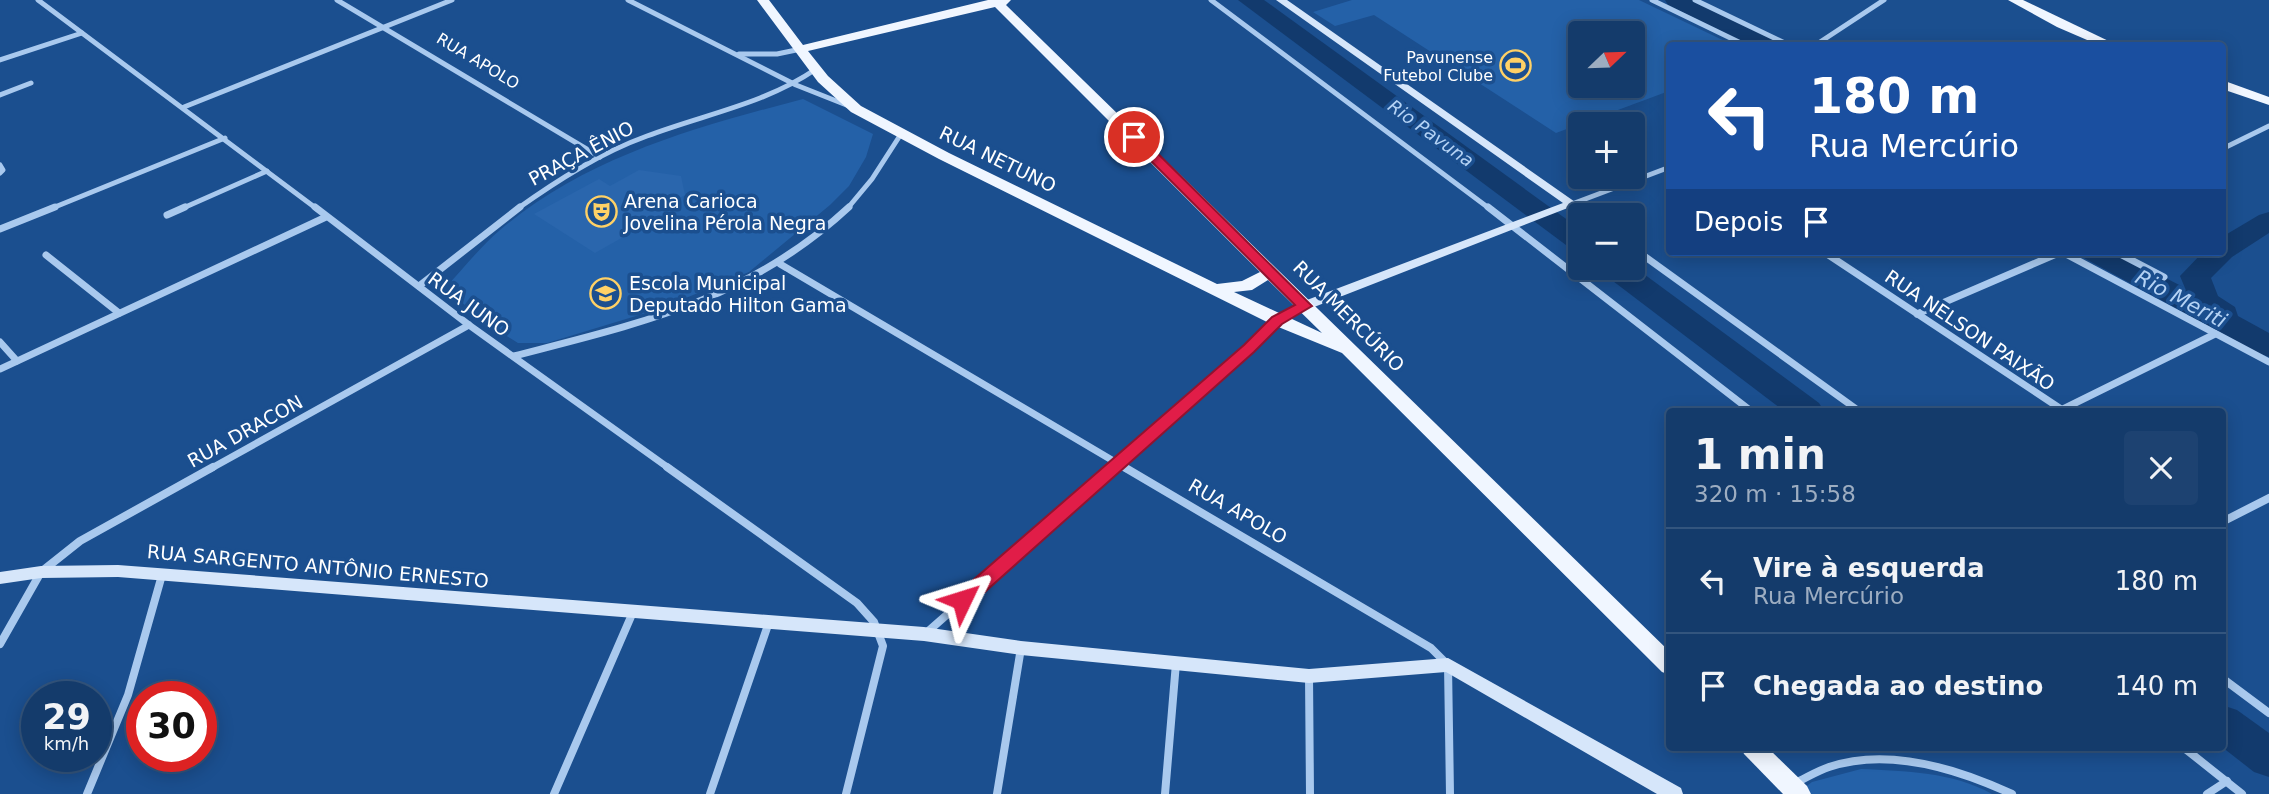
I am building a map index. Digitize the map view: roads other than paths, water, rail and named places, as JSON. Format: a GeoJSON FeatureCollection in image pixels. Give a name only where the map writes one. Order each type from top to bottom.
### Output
{"type":"FeatureCollection","features":[{"type":"Feature","properties":{"kind":"main road"},"geometry":{"type":"LineString","coordinates":[[763,0],[816,69],[856,109]]}},
{"type":"Feature","properties":{"kind":"main road"},"geometry":{"type":"LineString","coordinates":[[2014,0],[2104,42]]}},
{"type":"Feature","properties":{"kind":"main road"},"geometry":{"type":"LineString","coordinates":[[801,49],[999,1]]}},
{"type":"Feature","properties":{"kind":"main road","name":"RUA MERCÚRIO"},"geometry":{"type":"LineString","coordinates":[[999,1],[1666,662]]}},
{"type":"Feature","properties":{"kind":"main road"},"geometry":{"type":"LineString","coordinates":[[2226,85],[2269,101]]}},
{"type":"Feature","properties":{"kind":"main road","name":"RUA NETUNO"},"geometry":{"type":"LineString","coordinates":[[856,109],[901,134],[1277,320],[1351,352]]}},
{"type":"Feature","properties":{"kind":"main road"},"geometry":{"type":"LineString","coordinates":[[1217,289],[1246,286],[1272,272]]}},
{"type":"Feature","properties":{"kind":"main road"},"geometry":{"type":"LineString","coordinates":[[1755,751],[1790,791]]}},
{"type":"Feature","properties":{"kind":"street","name":"RUA JUNO"},"geometry":{"type":"LineString","coordinates":[[38,0],[184,107],[470,325],[857,603],[881,632]]}},
{"type":"Feature","properties":{"kind":"street","name":"RUA APOLO"},"geometry":{"type":"LineString","coordinates":[[337,0],[600,156]]}},
{"type":"Feature","properties":{"kind":"street"},"geometry":{"type":"LineString","coordinates":[[184,107],[452,0]]}},
{"type":"Feature","properties":{"kind":"street","name":"RUA NETUNO"},"geometry":{"type":"LineString","coordinates":[[628,0],[796,85],[856,109]]}},
{"type":"Feature","properties":{"kind":"street"},"geometry":{"type":"LineString","coordinates":[[1211,0],[1516,225],[1747,408]]}},
{"type":"Feature","properties":{"kind":"street"},"geometry":{"type":"LineString","coordinates":[[1281,0],[1567,206]]}},
{"type":"Feature","properties":{"kind":"street"},"geometry":{"type":"LineString","coordinates":[[1652,0],[1739,42]]}},
{"type":"Feature","properties":{"kind":"street"},"geometry":{"type":"LineString","coordinates":[[1695,0],[1783,42]]}},
{"type":"Feature","properties":{"kind":"street"},"geometry":{"type":"LineString","coordinates":[[1820,42],[1884,0]]}},
{"type":"Feature","properties":{"kind":"street"},"geometry":{"type":"LineString","coordinates":[[0,60],[82,33]]}},
{"type":"Feature","properties":{"kind":"street"},"geometry":{"type":"LineString","coordinates":[[735,54],[768,54],[801,49]]}},
{"type":"Feature","properties":{"kind":"street","name":"PRAÇA ÊNIO"},"geometry":{"type":"LineString","coordinates":[[419,286],[526,201],[600,156],[665,129],[796,85],[816,69]]}},
{"type":"Feature","properties":{"kind":"street"},"geometry":{"type":"LineString","coordinates":[[0,94],[31,83]]}},
{"type":"Feature","properties":{"kind":"street"},"geometry":{"type":"LineString","coordinates":[[2226,147],[2269,126]]}},
{"type":"Feature","properties":{"kind":"street"},"geometry":{"type":"LineString","coordinates":[[514,356],[682,309],[780,264],[851,204],[901,134]]}},
{"type":"Feature","properties":{"kind":"street"},"geometry":{"type":"LineString","coordinates":[[0,229],[225,138]]}},
{"type":"Feature","properties":{"kind":"street"},"geometry":{"type":"LineString","coordinates":[[924,634],[1249,349],[1277,320],[1304,306],[1666,169]]}},
{"type":"Feature","properties":{"kind":"street"},"geometry":{"type":"LineString","coordinates":[[167,215],[267,171]]}},
{"type":"Feature","properties":{"kind":"street"},"geometry":{"type":"LineString","coordinates":[[0,369],[326,217]]}},
{"type":"Feature","properties":{"kind":"street"},"geometry":{"type":"LineString","coordinates":[[46,256],[119,313]]}},
{"type":"Feature","properties":{"kind":"street","name":"RUA NELSON PAIXÃO"},"geometry":{"type":"LineString","coordinates":[[1830,256],[2059,408]]}},
{"type":"Feature","properties":{"kind":"street"},"geometry":{"type":"LineString","coordinates":[[1917,314],[2053,256]]}},
{"type":"Feature","properties":{"kind":"street"},"geometry":{"type":"LineString","coordinates":[[2069,256],[2269,362]]}},
{"type":"Feature","properties":{"kind":"street"},"geometry":{"type":"LineString","coordinates":[[2124,256],[2164,277]]}},
{"type":"Feature","properties":{"kind":"street"},"geometry":{"type":"LineString","coordinates":[[1645,257],[1855,408]]}},
{"type":"Feature","properties":{"kind":"street","name":"RUA APOLO"},"geometry":{"type":"LineString","coordinates":[[780,264],[1431,648],[1448,665],[1674,794]]}},
{"type":"Feature","properties":{"kind":"street","name":"RUA DRACON"},"geometry":{"type":"LineString","coordinates":[[41,572],[80,541],[470,325]]}},
{"type":"Feature","properties":{"kind":"street"},"geometry":{"type":"LineString","coordinates":[[2066,408],[2215,334]]}},
{"type":"Feature","properties":{"kind":"street"},"geometry":{"type":"LineString","coordinates":[[0,342],[17,361]]}},
{"type":"Feature","properties":{"kind":"street"},"geometry":{"type":"LineString","coordinates":[[2226,520],[2269,498]]}},
{"type":"Feature","properties":{"kind":"street","name":"RUA SARGENTO ANTÔNIO ERNESTO"},"geometry":{"type":"LineString","coordinates":[[0,578],[41,572],[118,571],[924,634],[1021,648],[1309,676],[1448,665]]}},
{"type":"Feature","properties":{"kind":"street"},"geometry":{"type":"LineString","coordinates":[[0,644],[41,572]]}},
{"type":"Feature","properties":{"kind":"street"},"geometry":{"type":"LineString","coordinates":[[87,794],[128,695],[162,575]]}},
{"type":"Feature","properties":{"kind":"street"},"geometry":{"type":"LineString","coordinates":[[554,794],[633,612]]}},
{"type":"Feature","properties":{"kind":"street"},"geometry":{"type":"LineString","coordinates":[[710,794],[769,621]]}},
{"type":"Feature","properties":{"kind":"street"},"geometry":{"type":"LineString","coordinates":[[846,794],[879,665],[883,646],[881,632]]}},
{"type":"Feature","properties":{"kind":"street"},"geometry":{"type":"LineString","coordinates":[[997,794],[1021,648]]}},
{"type":"Feature","properties":{"kind":"street"},"geometry":{"type":"LineString","coordinates":[[1165,794],[1176,663]]}},
{"type":"Feature","properties":{"kind":"street"},"geometry":{"type":"LineString","coordinates":[[1448,665],[1450,794]]}},
{"type":"Feature","properties":{"kind":"street"},"geometry":{"type":"LineString","coordinates":[[1309,676],[1310,794]]}},
{"type":"Feature","properties":{"kind":"street"},"geometry":{"type":"LineString","coordinates":[[2226,680],[2269,713]]}},
{"type":"Feature","properties":{"kind":"street"},"geometry":{"type":"LineString","coordinates":[[2188,751],[2242,794]]}},
{"type":"Feature","properties":{"kind":"street"},"geometry":{"type":"LineString","coordinates":[[1790,791],[1831,766],[1880,760],[1935,766],[1994,785],[2012,794]]}},
{"type":"Feature","properties":{"kind":"street"},"geometry":{"type":"LineString","coordinates":[[2207,794],[2227,781]]}},
{"type":"Feature","properties":{"kind":"waterway","name":"Rio Pavuna"},"geometry":{"type":"LineString","coordinates":[[1249,0],[1568,233]]}},
{"type":"Feature","properties":{"kind":"waterway","name":"Rio Meriti"},"geometry":{"type":"LineString","coordinates":[[1676,0],[1762,42]]}},
{"type":"Feature","properties":{"kind":"waterway"},"geometry":{"type":"LineString","coordinates":[[2226,248],[2269,221]]}},
{"type":"Feature","properties":{"kind":"waterway","name":"Rio Meriti"},"geometry":{"type":"LineString","coordinates":[[2101,256],[2269,346]]}},
{"type":"Feature","properties":{"kind":"waterway"},"geometry":{"type":"LineString","coordinates":[[2216,256],[2195,276],[2205,301],[2224,314]]}},
{"type":"Feature","properties":{"kind":"waterway","name":"Rio Pavuna"},"geometry":{"type":"LineString","coordinates":[[1632,280],[1803,408]]}},
{"type":"Feature","properties":{"kind":"waterway","name":"Rio Pavuna"},"geometry":{"type":"LineString","coordinates":[[2226,726],[2269,758]]}},
{"type":"Feature","properties":{"kind":"place","name":"Pavunense Futebol Clube"},"geometry":{"type":"Point","coordinates":[1516,66]}},
{"type":"Feature","properties":{"kind":"place","name":"Arena Carioca Jovelina Pérola Negra"},"geometry":{"type":"Point","coordinates":[601,212]}},
{"type":"Feature","properties":{"kind":"place","name":"Escola Municipal Deputado Hilton Gama"},"geometry":{"type":"Point","coordinates":[606,294]}}]}
